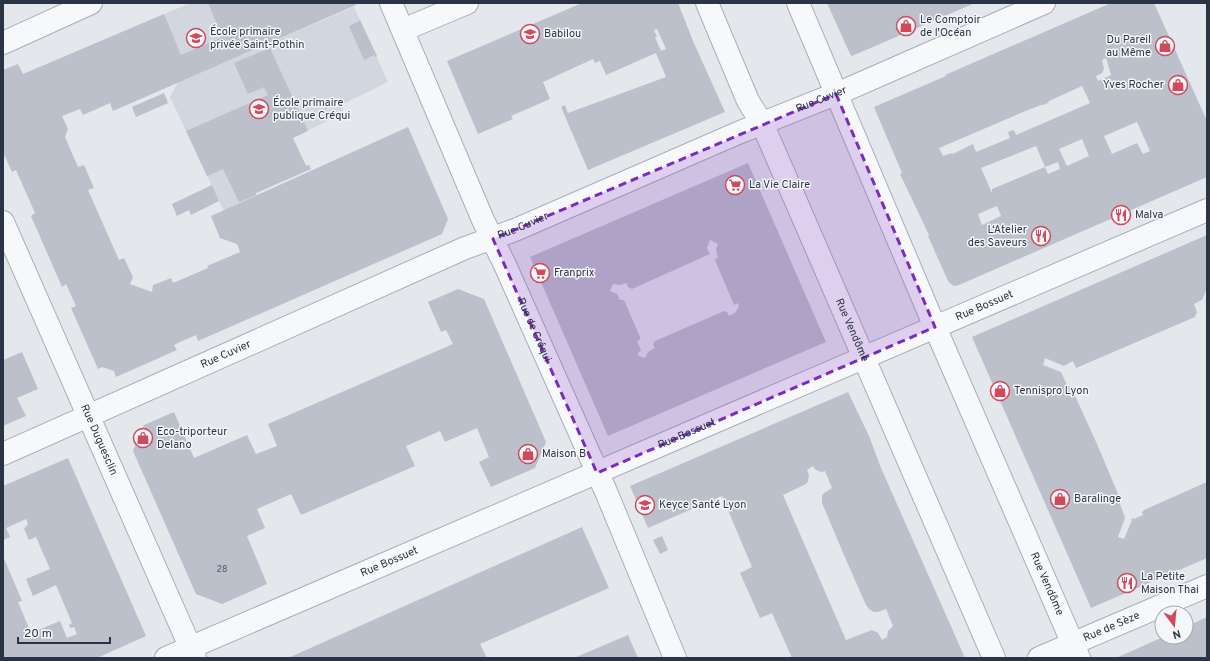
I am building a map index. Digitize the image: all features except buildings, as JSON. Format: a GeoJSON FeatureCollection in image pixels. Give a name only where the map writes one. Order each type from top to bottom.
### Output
{"type":"FeatureCollection","features":[{"type":"Feature","properties":{"kind":"street"},"geometry":{"type":"LineString","coordinates":[[3,43],[91,3]]}},
{"type":"Feature","properties":{"kind":"street","name":"Rue de Créqui"},"geometry":{"type":"LineString","coordinates":[[391,3],[483,220],[493,239],[597,473],[675,658]]}},
{"type":"Feature","properties":{"kind":"street"},"geometry":{"type":"LineString","coordinates":[[403,30],[467,3]]}},
{"type":"Feature","properties":{"kind":"street","name":"Rue Vendôme"},"geometry":{"type":"LineString","coordinates":[[708,3],[748,102],[762,123],[994,658]]}},
{"type":"Feature","properties":{"kind":"street","name":"Rue Vendôme"},"geometry":{"type":"LineString","coordinates":[[798,3],[935,327],[1076,651]]}},
{"type":"Feature","properties":{"kind":"street","name":"Rue Cuvier"},"geometry":{"type":"LineString","coordinates":[[3,454],[458,252],[493,239],[762,123],[836,94],[1044,3]]}},
{"type":"Feature","properties":{"kind":"street","name":"Rue Bossuet"},"geometry":{"type":"LineString","coordinates":[[166,658],[192,653],[597,473],[1207,210]]}},
{"type":"Feature","properties":{"kind":"street","name":"Rue Duguesclin"},"geometry":{"type":"LineString","coordinates":[[3,222],[192,653]]}},
{"type":"Feature","properties":{"kind":"street","name":"Rue de Sèze"},"geometry":{"type":"LineString","coordinates":[[1039,658],[1076,651],[1207,586]]}},
{"type":"Feature","properties":{"kind":"highlighted area"},"geometry":{"type":"Polygon","coordinates":[[[836,94],[935,327],[597,473],[493,239],[836,94]]]}},
{"type":"Feature","properties":{"kind":"shaded area","name":"École primaire publique Créqui"},"geometry":{"type":"Polygon","coordinates":[[[191,3],[218,3],[241,55],[354,7],[388,82],[343,104],[343,113],[293,138],[306,166],[309,165],[311,169],[256,193],[256,196],[224,211],[170,97],[178,82],[164,14],[191,3]]]}},
{"type":"Feature","properties":{"kind":"place","name":"Le Comptoir de l'Océan"},"geometry":{"type":"Point","coordinates":[906,26]}},
{"type":"Feature","properties":{"kind":"place","name":"Babilou"},"geometry":{"type":"Point","coordinates":[530,34]}},
{"type":"Feature","properties":{"kind":"place","name":"École primaire privée Saint-Pothin"},"geometry":{"type":"Point","coordinates":[196,38]}},
{"type":"Feature","properties":{"kind":"place","name":"Du Pareil au Même"},"geometry":{"type":"Point","coordinates":[1165,46]}},
{"type":"Feature","properties":{"kind":"place","name":"Yves Rocher"},"geometry":{"type":"Point","coordinates":[1178,85]}},
{"type":"Feature","properties":{"kind":"place","name":"École primaire publique Créqui"},"geometry":{"type":"Point","coordinates":[259,109]}},
{"type":"Feature","properties":{"kind":"place","name":"La Vie Claire"},"geometry":{"type":"Point","coordinates":[735,185]}},
{"type":"Feature","properties":{"kind":"place","name":"Malva"},"geometry":{"type":"Point","coordinates":[1121,215]}},
{"type":"Feature","properties":{"kind":"place","name":"L‘Atelier des Saveurs"},"geometry":{"type":"Point","coordinates":[1041,236]}},
{"type":"Feature","properties":{"kind":"place","name":"Franprix"},"geometry":{"type":"Point","coordinates":[540,273]}},
{"type":"Feature","properties":{"kind":"place","name":"Tennispro Lyon"},"geometry":{"type":"Point","coordinates":[1000,391]}},
{"type":"Feature","properties":{"kind":"place","name":"Eco-triporteur Delano"},"geometry":{"type":"Point","coordinates":[143,438]}},
{"type":"Feature","properties":{"kind":"place","name":"Maison B"},"geometry":{"type":"Point","coordinates":[528,454]}},
{"type":"Feature","properties":{"kind":"place","name":"Baralinge"},"geometry":{"type":"Point","coordinates":[1060,499]}},
{"type":"Feature","properties":{"kind":"place","name":"Keyce Santé Lyon"},"geometry":{"type":"Point","coordinates":[645,505]}},
{"type":"Feature","properties":{"kind":"place","name":"La Petite Maison Thai"},"geometry":{"type":"Point","coordinates":[1127,583]}}]}
